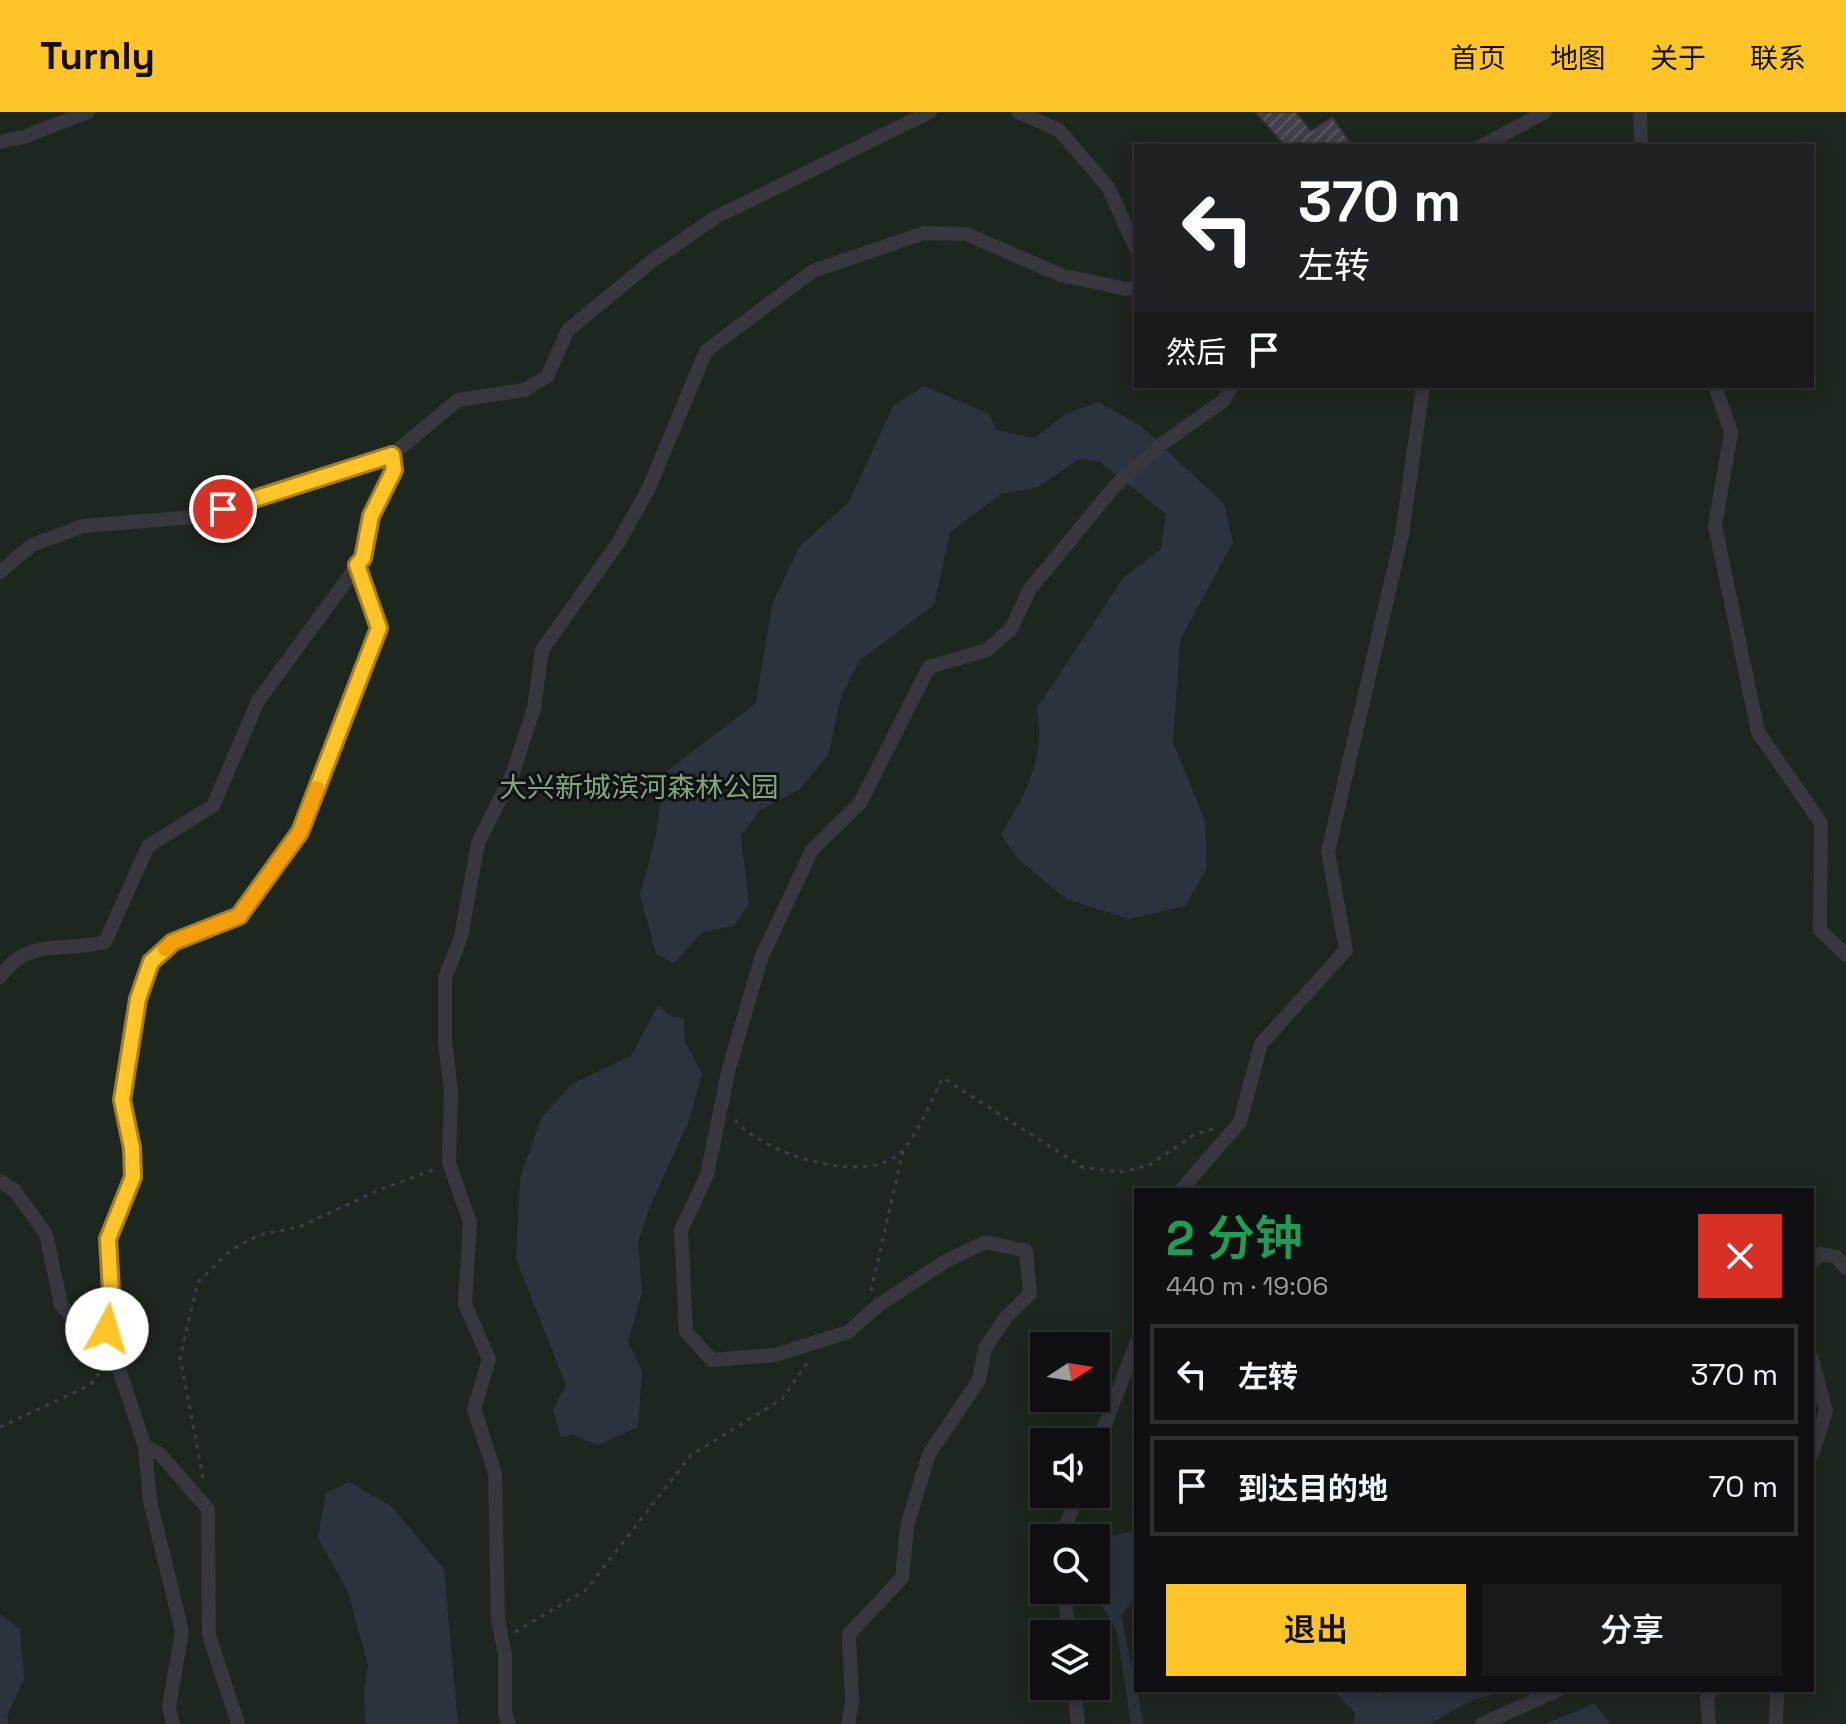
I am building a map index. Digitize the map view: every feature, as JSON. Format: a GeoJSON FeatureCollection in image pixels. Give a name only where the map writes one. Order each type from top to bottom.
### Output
{"type":"FeatureCollection","features":[{"type":"Feature","properties":{"kind":"street"},"geometry":{"type":"LineString","coordinates":[[0,142],[24,137],[88,112]]}},
{"type":"Feature","properties":{"kind":"street"},"geometry":{"type":"LineString","coordinates":[[0,572],[32,545],[83,526],[195,517],[392,455],[458,400],[524,390],[547,377],[568,330],[652,261],[716,217],[930,112]]}},
{"type":"Feature","properties":{"kind":"street"},"geometry":{"type":"LineString","coordinates":[[1018,112],[1059,130],[1108,187],[1134,244]]}},
{"type":"Feature","properties":{"kind":"street"},"geometry":{"type":"LineString","coordinates":[[1486,144],[1545,112]]}},
{"type":"Feature","properties":{"kind":"street"},"geometry":{"type":"LineString","coordinates":[[1640,112],[1641,144]]}},
{"type":"Feature","properties":{"kind":"street"},"geometry":{"type":"LineString","coordinates":[[509,1724],[505,1714],[496,1574],[495,1473],[474,1409],[489,1359],[465,1304],[470,1222],[449,1161],[451,1091],[445,1041],[445,978],[461,937],[478,843],[513,773],[530,721],[542,650],[618,543],[648,490],[706,351],[813,271],[924,233],[966,234],[1061,275],[1134,288]]}},
{"type":"Feature","properties":{"kind":"street"},"geometry":{"type":"LineString","coordinates":[[848,1724],[852,1702],[849,1634],[902,1578],[907,1526],[919,1479],[929,1454],[979,1380],[985,1348],[1006,1317],[1030,1294],[1026,1251],[986,1242],[946,1261],[848,1332],[775,1355],[712,1360],[686,1332],[681,1230],[707,1175],[725,1090],[762,956],[812,850],[860,803],[929,667],[987,650],[1011,629],[1030,589],[1115,486],[1162,444],[1223,401],[1231,388]]}},
{"type":"Feature","properties":{"kind":"street"},"geometry":{"type":"LineString","coordinates":[[1183,1188],[1240,1122],[1261,1044],[1346,950],[1328,852],[1402,535],[1423,388]]}},
{"type":"Feature","properties":{"kind":"street"},"geometry":{"type":"LineString","coordinates":[[1716,388],[1731,432],[1715,526],[1758,732],[1821,823],[1820,930],[1846,955]]}},
{"type":"Feature","properties":{"kind":"street"},"geometry":{"type":"LineString","coordinates":[[0,977],[12,959],[40,947],[80,949],[105,942],[148,846],[213,806],[258,701],[363,558],[371,516],[394,470],[392,455]]}},
{"type":"Feature","properties":{"kind":"street"},"geometry":{"type":"LineString","coordinates":[[106,1353],[112,1309],[108,1239],[133,1177],[132,1148],[122,1100],[138,999],[151,962],[173,942],[239,916],[300,832],[379,628],[357,565]]}},
{"type":"Feature","properties":{"kind":"street"},"geometry":{"type":"LineString","coordinates":[[0,1181],[14,1190],[46,1234],[61,1305],[118,1366],[145,1447],[150,1501],[182,1631],[169,1707],[173,1724]]}},
{"type":"Feature","properties":{"kind":"street"},"geometry":{"type":"LineString","coordinates":[[1814,1260],[1820,1254],[1836,1257],[1846,1268]]}},
{"type":"Feature","properties":{"kind":"street"},"geometry":{"type":"LineString","coordinates":[[1104,1428],[1134,1349]]}},
{"type":"Feature","properties":{"kind":"street"},"geometry":{"type":"LineString","coordinates":[[1814,1366],[1826,1411],[1814,1448]]}},
{"type":"Feature","properties":{"kind":"street"},"geometry":{"type":"LineString","coordinates":[[145,1447],[160,1454],[208,1509],[209,1635],[238,1724]]}},
{"type":"Feature","properties":{"kind":"street"},"geometry":{"type":"LineString","coordinates":[[1482,1724],[1554,1692]]}},
{"type":"Feature","properties":{"kind":"street"},"geometry":{"type":"LineString","coordinates":[[1709,1724],[1707,1698],[1710,1692]]}},
{"type":"Feature","properties":{"kind":"street"},"geometry":{"type":"LineString","coordinates":[[1776,1724],[1777,1692]]}},
{"type":"Feature","properties":{"kind":"street"},"geometry":{"type":"LineString","coordinates":[[1075,1700],[1078,1724]]}},
{"type":"Feature","properties":{"kind":"path"},"geometry":{"type":"LineString","coordinates":[[865,1318],[903,1151],[943,1078],[1082,1167],[1120,1172],[1148,1166],[1195,1134],[1240,1122]]}},
{"type":"Feature","properties":{"kind":"path"},"geometry":{"type":"LineString","coordinates":[[725,1090],[728,1113],[748,1136],[814,1163],[875,1168],[903,1151]]}},
{"type":"Feature","properties":{"kind":"path"},"geometry":{"type":"LineString","coordinates":[[203,1480],[180,1357],[198,1282],[231,1250],[259,1235],[299,1227],[379,1190],[429,1174],[449,1161]]}},
{"type":"Feature","properties":{"kind":"path"},"geometry":{"type":"LineString","coordinates":[[502,1641],[537,1616],[586,1590],[691,1455],[782,1399],[818,1342]]}},
{"type":"Feature","properties":{"kind":"path"},"geometry":{"type":"LineString","coordinates":[[0,1427],[90,1385],[106,1353]]}},
{"type":"Feature","properties":{"kind":"green space","name":"大兴新城滨河森林公园"},"geometry":{"type":"Polygon","coordinates":[[[0,112],[1846,112],[1846,1724],[0,1724],[0,112]]]}},
{"type":"Feature","properties":{"kind":"shaded area"},"geometry":{"type":"Polygon","coordinates":[[[924,386],[989,414],[996,430],[1035,438],[1066,414],[1098,402],[1141,426],[1224,504],[1233,542],[1180,640],[1173,743],[1205,821],[1207,868],[1185,906],[1129,919],[1066,899],[1017,858],[1001,834],[1032,774],[1039,742],[1037,708],[1124,577],[1161,549],[1166,514],[1100,462],[1079,459],[1038,487],[1001,494],[950,532],[934,605],[859,661],[841,697],[828,755],[800,789],[759,811],[741,836],[749,903],[734,926],[702,932],[674,963],[656,954],[640,895],[655,840],[666,772],[756,703],[772,605],[799,547],[849,502],[893,406],[924,386]]]}},
{"type":"Feature","properties":{"kind":"shaded area"},"geometry":{"type":"Polygon","coordinates":[[[658,1005],[670,1016],[684,1018],[685,1042],[702,1074],[688,1123],[651,1204],[638,1243],[642,1292],[628,1342],[642,1371],[638,1427],[598,1445],[574,1435],[561,1437],[553,1410],[566,1385],[516,1259],[520,1178],[542,1117],[572,1084],[631,1056],[658,1005]]]}},
{"type":"Feature","properties":{"kind":"shaded area"},"geometry":{"type":"Polygon","coordinates":[[[349,1482],[391,1506],[444,1569],[458,1724],[365,1724],[364,1692],[368,1665],[348,1592],[318,1538],[326,1493],[349,1482]]]}},
{"type":"Feature","properties":{"kind":"shaded area"},"geometry":{"type":"Polygon","coordinates":[[[1134,1531],[1134,1599],[1121,1615],[1134,1677],[1134,1692],[1137,1692],[1144,1724],[1131,1724],[1117,1632],[1102,1604],[1110,1604],[1110,1537],[1134,1531]]]}},
{"type":"Feature","properties":{"kind":"shaded area"},"geometry":{"type":"Polygon","coordinates":[[[0,1614],[20,1629],[24,1679],[7,1716],[9,1724],[0,1724],[0,1614]]]}},
{"type":"Feature","properties":{"kind":"shaded area"},"geometry":{"type":"Polygon","coordinates":[[[1335,1692],[1377,1692],[1384,1695],[1406,1692],[1504,1692],[1475,1699],[1429,1724],[1353,1724],[1355,1713],[1335,1692]]]}},
{"type":"Feature","properties":{"kind":"shaded area"},"geometry":{"type":"Polygon","coordinates":[[[1594,1704],[1611,1724],[1545,1724],[1594,1704]]]}},
{"type":"Feature","properties":{"kind":"building"},"geometry":{"type":"Polygon","coordinates":[[[1255,112],[1296,112],[1311,131],[1332,117],[1352,144],[1283,144],[1255,112]]]}},
{"type":"Feature","properties":{"kind":"slow traffic"},"geometry":{"type":"LineString","coordinates":[[165,949],[173,942],[239,916],[300,832],[317,788]]}},
{"type":"Feature","properties":{"kind":"route"},"geometry":{"type":"LineString","coordinates":[[107,1329],[112,1309],[108,1239],[133,1177],[132,1148],[122,1100],[130,1065],[138,999],[151,962],[173,942],[239,916],[300,832],[379,628],[357,565],[363,558],[371,516],[394,470],[392,455],[223,509]]}}]}
